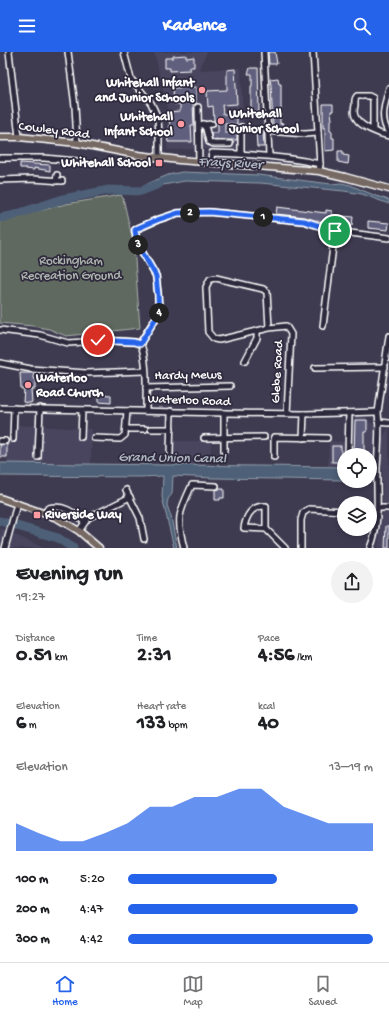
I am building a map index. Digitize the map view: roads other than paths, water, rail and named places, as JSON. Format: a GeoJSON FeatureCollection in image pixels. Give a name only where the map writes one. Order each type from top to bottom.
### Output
{"type":"FeatureCollection","features":[{"type":"Feature","properties":{"kind":"main road","name":"Cowley Road"},"geometry":{"type":"LineString","coordinates":[[0,136],[77,143],[138,156],[319,171],[389,189]]}},
{"type":"Feature","properties":{"kind":"main road"},"geometry":{"type":"LineString","coordinates":[[0,498],[57,518],[79,531],[99,548]]}},
{"type":"Feature","properties":{"kind":"street"},"geometry":{"type":"LineString","coordinates":[[9,52],[19,137]]}},
{"type":"Feature","properties":{"kind":"street"},"geometry":{"type":"LineString","coordinates":[[68,52],[75,106],[77,143]]}},
{"type":"Feature","properties":{"kind":"street"},"geometry":{"type":"LineString","coordinates":[[124,52],[131,79],[151,103],[158,118],[158,158]]}},
{"type":"Feature","properties":{"kind":"street"},"geometry":{"type":"LineString","coordinates":[[264,52],[269,155]]}},
{"type":"Feature","properties":{"kind":"street"},"geometry":{"type":"LineString","coordinates":[[313,52],[320,164],[319,171]]}},
{"type":"Feature","properties":{"kind":"street"},"geometry":{"type":"LineString","coordinates":[[389,88],[383,114],[385,125],[389,134]]}},
{"type":"Feature","properties":{"kind":"street"},"geometry":{"type":"LineString","coordinates":[[373,130],[373,98],[369,96],[357,96],[355,99],[355,116],[362,123],[373,130],[389,134]]}},
{"type":"Feature","properties":{"kind":"street"},"geometry":{"type":"LineString","coordinates":[[198,107],[199,162]]}},
{"type":"Feature","properties":{"kind":"street"},"geometry":{"type":"LineString","coordinates":[[198,129],[203,124],[212,124]]}},
{"type":"Feature","properties":{"kind":"street"},"geometry":{"type":"LineString","coordinates":[[203,124],[209,142],[214,144],[230,144]]}},
{"type":"Feature","properties":{"kind":"street"},"geometry":{"type":"LineString","coordinates":[[241,127],[241,154]]}},
{"type":"Feature","properties":{"kind":"street"},"geometry":{"type":"LineString","coordinates":[[268,131],[305,134],[318,133]]}},
{"type":"Feature","properties":{"kind":"street"},"geometry":{"type":"LineString","coordinates":[[210,163],[212,153],[269,155],[296,158],[320,164]]}},
{"type":"Feature","properties":{"kind":"street"},"geometry":{"type":"LineString","coordinates":[[0,158],[44,158],[76,161]]}},
{"type":"Feature","properties":{"kind":"street"},"geometry":{"type":"LineString","coordinates":[[0,180],[33,179],[59,181],[57,175]]}},
{"type":"Feature","properties":{"kind":"street"},"geometry":{"type":"LineString","coordinates":[[140,344],[159,313],[156,276],[137,243],[135,230],[138,228],[178,213],[209,212],[304,221],[335,231],[389,238]]}},
{"type":"Feature","properties":{"kind":"street"},"geometry":{"type":"LineString","coordinates":[[323,326],[335,231]]}},
{"type":"Feature","properties":{"kind":"street"},"geometry":{"type":"LineString","coordinates":[[216,278],[263,289],[267,292],[269,328],[219,340],[214,339],[208,332],[206,287],[210,279],[216,278]]}},
{"type":"Feature","properties":{"kind":"street","name":"Glebe Road"},"geometry":{"type":"LineString","coordinates":[[269,328],[286,326],[291,334],[287,413]]}},
{"type":"Feature","properties":{"kind":"street"},"geometry":{"type":"LineString","coordinates":[[0,330],[40,335],[68,343],[98,340],[134,342],[140,344],[143,349],[145,371],[146,411]]}},
{"type":"Feature","properties":{"kind":"street"},"geometry":{"type":"LineString","coordinates":[[245,360],[257,338],[257,332]]}},
{"type":"Feature","properties":{"kind":"street"},"geometry":{"type":"LineString","coordinates":[[370,548],[375,534],[378,508],[378,412],[388,354],[389,336]]}},
{"type":"Feature","properties":{"kind":"street"},"geometry":{"type":"LineString","coordinates":[[0,362],[31,369],[86,373],[145,371]]}},
{"type":"Feature","properties":{"kind":"street"},"geometry":{"type":"LineString","coordinates":[[315,368],[385,367]]}},
{"type":"Feature","properties":{"kind":"street","name":"Hardy Mews"},"geometry":{"type":"LineString","coordinates":[[146,388],[230,386]]}},
{"type":"Feature","properties":{"kind":"street","name":"Waterloo Road"},"geometry":{"type":"LineString","coordinates":[[0,408],[304,414],[378,412]]}},
{"type":"Feature","properties":{"kind":"street"},"geometry":{"type":"LineString","coordinates":[[13,439],[14,408]]}},
{"type":"Feature","properties":{"kind":"street"},"geometry":{"type":"LineString","coordinates":[[38,457],[40,408]]}},
{"type":"Feature","properties":{"kind":"street"},"geometry":{"type":"LineString","coordinates":[[81,437],[82,410]]}},
{"type":"Feature","properties":{"kind":"street"},"geometry":{"type":"LineString","coordinates":[[94,438],[120,439],[126,435],[127,411]]}},
{"type":"Feature","properties":{"kind":"street"},"geometry":{"type":"LineString","coordinates":[[170,454],[171,411]]}},
{"type":"Feature","properties":{"kind":"street"},"geometry":{"type":"LineString","coordinates":[[224,413],[224,451]]}},
{"type":"Feature","properties":{"kind":"street"},"geometry":{"type":"LineString","coordinates":[[348,448],[349,413]]}},
{"type":"Feature","properties":{"kind":"street"},"geometry":{"type":"LineString","coordinates":[[303,438],[304,414]]}},
{"type":"Feature","properties":{"kind":"street"},"geometry":{"type":"LineString","coordinates":[[379,422],[389,424]]}},
{"type":"Feature","properties":{"kind":"street"},"geometry":{"type":"LineString","coordinates":[[126,430],[145,429]]}},
{"type":"Feature","properties":{"kind":"street"},"geometry":{"type":"LineString","coordinates":[[151,429],[171,429]]}},
{"type":"Feature","properties":{"kind":"street"},"geometry":{"type":"LineString","coordinates":[[204,438],[264,437]]}},
{"type":"Feature","properties":{"kind":"street"},"geometry":{"type":"LineString","coordinates":[[274,457],[274,437],[327,438]]}},
{"type":"Feature","properties":{"kind":"street"},"geometry":{"type":"LineString","coordinates":[[184,548],[178,525],[179,516],[192,485],[216,486]]}},
{"type":"Feature","properties":{"kind":"street"},"geometry":{"type":"LineString","coordinates":[[126,490],[140,518],[144,539]]}},
{"type":"Feature","properties":{"kind":"street"},"geometry":{"type":"LineString","coordinates":[[79,531],[88,518],[130,498]]}},
{"type":"Feature","properties":{"kind":"street"},"geometry":{"type":"LineString","coordinates":[[5,548],[17,504]]}},
{"type":"Feature","properties":{"kind":"street"},"geometry":{"type":"LineString","coordinates":[[266,529],[266,506],[259,505],[251,510],[244,528],[266,529],[285,548]]}},
{"type":"Feature","properties":{"kind":"street"},"geometry":{"type":"LineString","coordinates":[[45,513],[48,508],[65,508],[77,514],[84,522]]}},
{"type":"Feature","properties":{"kind":"street"},"geometry":{"type":"LineString","coordinates":[[378,508],[389,508]]}},
{"type":"Feature","properties":{"kind":"street"},"geometry":{"type":"LineString","coordinates":[[301,548],[301,520],[303,512],[309,509],[337,511]]}},
{"type":"Feature","properties":{"kind":"water"},"geometry":{"type":"Polygon","coordinates":[[[182,172],[258,175],[331,184],[341,183],[389,200],[389,204],[362,194],[344,191],[260,183],[185,181],[163,185],[148,190],[147,184],[168,175],[182,172]]]}},
{"type":"Feature","properties":{"kind":"water"},"geometry":{"type":"Polygon","coordinates":[[[0,463],[337,467],[337,480],[173,476],[172,494],[168,499],[167,505],[177,548],[174,548],[162,497],[163,476],[0,476],[0,463]]]}},
{"type":"Feature","properties":{"kind":"waterway","name":"Frays River"},"geometry":{"type":"LineString","coordinates":[[0,218],[11,216],[63,199],[109,190],[141,191],[159,184]]}},
{"type":"Feature","properties":{"kind":"waterway"},"geometry":{"type":"LineString","coordinates":[[0,521],[58,538],[73,548]]}},
{"type":"Feature","properties":{"kind":"place","name":"Whitehall Infant and Junior Schools"},"geometry":{"type":"Point","coordinates":[202,90]}},
{"type":"Feature","properties":{"kind":"place","name":"Whitehall Junior School"},"geometry":{"type":"Point","coordinates":[221,121]}},
{"type":"Feature","properties":{"kind":"place","name":"Whitehall Infant School"},"geometry":{"type":"Point","coordinates":[181,124]}},
{"type":"Feature","properties":{"kind":"place","name":"Whitehall School"},"geometry":{"type":"Point","coordinates":[159,163]}},
{"type":"Feature","properties":{"kind":"place","name":"Waterloo Road Church"},"geometry":{"type":"Point","coordinates":[28,385]}},
{"type":"Feature","properties":{"kind":"place","name":"Riverside Way"},"geometry":{"type":"Point","coordinates":[37,515]}},
{"type":"Feature","properties":{"kind":"park label","name":"Rockingham Recreation Ground"},"geometry":{"type":"Point","coordinates":[71,268]}},
{"type":"Feature","properties":{"kind":"water label","name":"Grand Union Canal"},"geometry":{"type":"Point","coordinates":[172,459]}}]}
